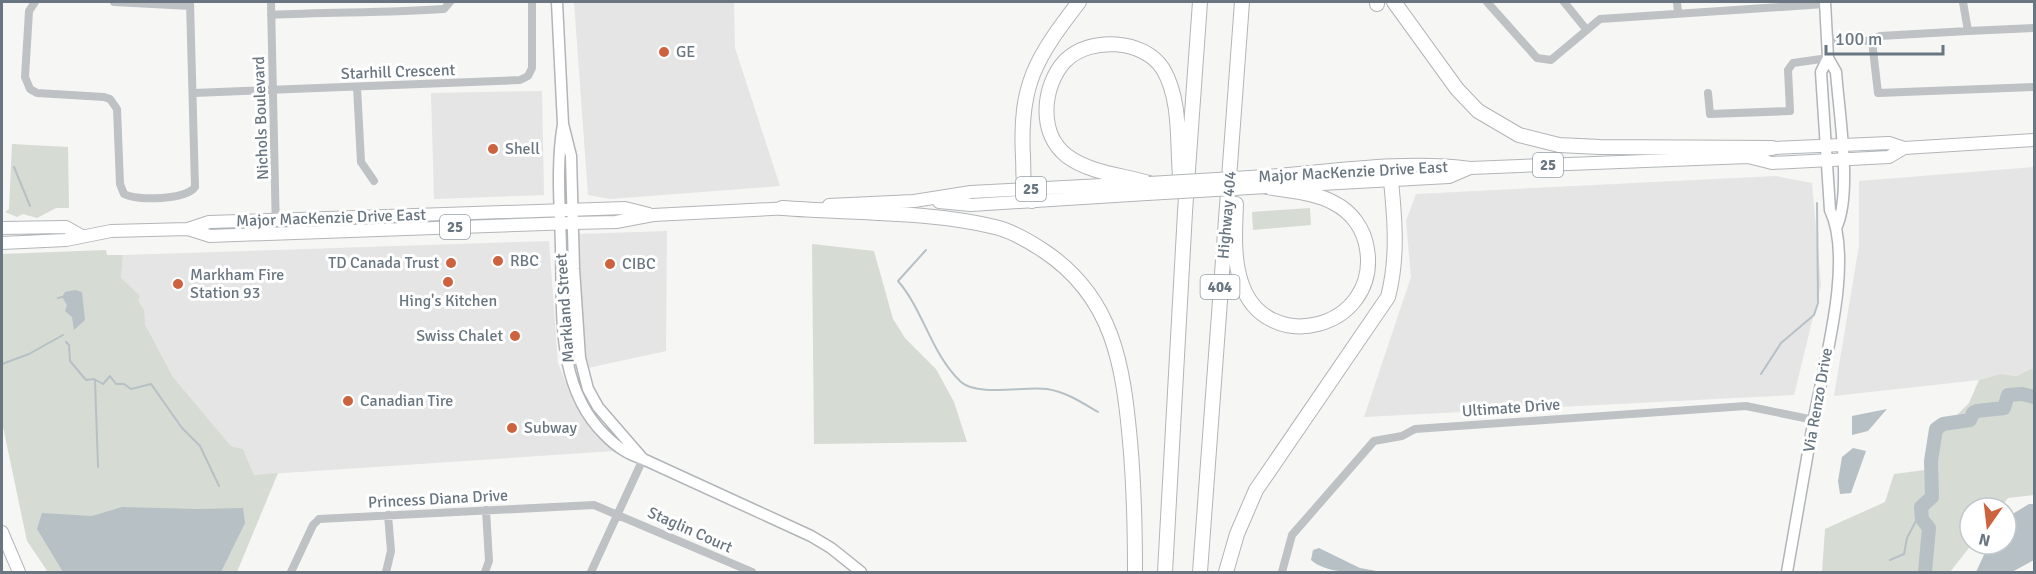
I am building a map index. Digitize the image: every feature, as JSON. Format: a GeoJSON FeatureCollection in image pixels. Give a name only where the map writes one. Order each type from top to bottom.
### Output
{"type":"FeatureCollection","features":[{"type":"Feature","properties":{"kind":"highway"},"geometry":{"type":"LineString","coordinates":[[1028,195],[1021,130],[1024,97],[1042,54],[1079,2]]}},
{"type":"Feature","properties":{"kind":"highway","name":"404"},"geometry":{"type":"LineString","coordinates":[[1165,573],[1185,212],[1200,2]]}},
{"type":"Feature","properties":{"kind":"highway","name":"Highway 404"},"geometry":{"type":"LineString","coordinates":[[1200,573],[1242,2]]}},
{"type":"Feature","properties":{"kind":"highway"},"geometry":{"type":"LineString","coordinates":[[1394,2],[1464,96],[1479,111],[1519,135],[1559,145],[1772,148]]}},
{"type":"Feature","properties":{"kind":"highway"},"geometry":{"type":"LineString","coordinates":[[1148,188],[1097,171],[1066,156],[1055,145],[1046,112],[1048,95],[1055,76],[1066,60],[1084,49],[1106,44],[1129,45],[1148,54],[1162,67],[1174,97],[1178,163],[1185,212]]}},
{"type":"Feature","properties":{"kind":"highway"},"geometry":{"type":"LineString","coordinates":[[1233,148],[1237,158],[1238,266],[1247,295],[1269,318],[1280,323],[1311,327],[1326,322],[1353,303],[1364,286],[1368,257],[1366,239],[1349,213],[1336,204],[1267,182]]}},
{"type":"Feature","properties":{"kind":"highway"},"geometry":{"type":"LineString","coordinates":[[1226,573],[1236,534],[1256,490],[1388,297],[1394,274],[1395,252],[1388,176]]}},
{"type":"Feature","properties":{"kind":"highway"},"geometry":{"type":"LineString","coordinates":[[782,208],[960,220],[998,228],[1029,241],[1060,262],[1092,297],[1114,339],[1125,383],[1135,496],[1135,573]]}},
{"type":"Feature","properties":{"kind":"main road","name":"Major MacKenzie Drive East"},"geometry":{"type":"LineString","coordinates":[[1748,157],[1772,148],[1889,143],[1904,148],[2034,140]]}},
{"type":"Feature","properties":{"kind":"main road","name":"Major MacKenzie Drive East"},"geometry":{"type":"LineString","coordinates":[[188,229],[210,236],[616,222],[653,215],[914,201],[971,192],[1028,195],[1388,176],[1449,177],[1470,168],[1748,157],[1772,163],[1889,157],[1904,148]]}},
{"type":"Feature","properties":{"kind":"main road","name":"Major MacKenzie Drive East"},"geometry":{"type":"LineString","coordinates":[[2,243],[66,240],[111,231],[188,229],[208,222],[277,219],[625,208],[653,215]]}},
{"type":"Feature","properties":{"kind":"main road","name":"Major MacKenzie Drive East"},"geometry":{"type":"LineString","coordinates":[[2,228],[66,227],[80,236]]}},
{"type":"Feature","properties":{"kind":"main road"},"geometry":{"type":"LineString","coordinates":[[2,532],[19,573]]}},
{"type":"Feature","properties":{"kind":"street"},"geometry":{"type":"LineString","coordinates":[[35,2],[29,11],[25,77],[30,89],[37,93],[104,96],[110,99],[117,109],[120,184],[124,194],[135,198],[188,195],[197,182],[190,4],[114,2]]}},
{"type":"Feature","properties":{"kind":"street","name":"Nichols Boulevard"},"geometry":{"type":"LineString","coordinates":[[271,2],[276,233]]}},
{"type":"Feature","properties":{"kind":"street"},"geometry":{"type":"LineString","coordinates":[[271,15],[334,12],[373,14],[444,9],[450,2]]}},
{"type":"Feature","properties":{"kind":"street","name":"Starhill Crescent"},"geometry":{"type":"LineString","coordinates":[[194,93],[525,79],[532,68],[532,2]]}},
{"type":"Feature","properties":{"kind":"street","name":"Markland Street"},"geometry":{"type":"LineString","coordinates":[[557,2],[563,124],[571,156],[573,209],[566,224],[564,343],[574,387],[587,414],[602,432],[627,454],[643,459],[811,536],[841,555],[861,573]]}},
{"type":"Feature","properties":{"kind":"street"},"geometry":{"type":"LineString","coordinates":[[1487,2],[1538,58],[1551,60],[1600,19],[1825,3]]}},
{"type":"Feature","properties":{"kind":"street"},"geometry":{"type":"LineString","coordinates":[[1564,2],[1586,29]]}},
{"type":"Feature","properties":{"kind":"street"},"geometry":{"type":"LineString","coordinates":[[1677,2],[1678,13]]}},
{"type":"Feature","properties":{"kind":"street"},"geometry":{"type":"LineString","coordinates":[[1963,2],[1968,31]]}},
{"type":"Feature","properties":{"kind":"street","name":"Via Renzo Drive"},"geometry":{"type":"LineString","coordinates":[[1825,3],[1828,58],[1836,72],[1842,159],[1844,210],[1837,226]]}},
{"type":"Feature","properties":{"kind":"street"},"geometry":{"type":"LineString","coordinates":[[1827,39],[1872,41],[1880,36],[2034,28]]}},
{"type":"Feature","properties":{"kind":"street"},"geometry":{"type":"LineString","coordinates":[[1872,41],[1878,93],[2034,87]]}},
{"type":"Feature","properties":{"kind":"street"},"geometry":{"type":"LineString","coordinates":[[1708,93],[1710,114],[1790,111],[1788,70],[1793,63],[1828,58]]}},
{"type":"Feature","properties":{"kind":"street","name":"Via Renzo Drive"},"geometry":{"type":"LineString","coordinates":[[1787,573],[1833,315],[1839,260],[1837,226],[1830,210],[1821,72],[1828,58]]}},
{"type":"Feature","properties":{"kind":"street"},"geometry":{"type":"LineString","coordinates":[[357,87],[361,162],[374,181]]}},
{"type":"Feature","properties":{"kind":"street","name":"Markland Street"},"geometry":{"type":"LineString","coordinates":[[563,124],[558,156],[559,210],[566,224]]}},
{"type":"Feature","properties":{"kind":"street","name":"Ultimate Drive"},"geometry":{"type":"LineString","coordinates":[[1282,573],[1292,535],[1374,441],[1402,436],[1415,429],[1746,406],[1814,420]]}},
{"type":"Feature","properties":{"kind":"street"},"geometry":{"type":"LineString","coordinates":[[591,573],[643,459]]}},
{"type":"Feature","properties":{"kind":"street","name":"Princess Diana Drive"},"geometry":{"type":"LineString","coordinates":[[291,573],[316,521],[388,515],[594,505],[618,513]]}},
{"type":"Feature","properties":{"kind":"street"},"geometry":{"type":"LineString","coordinates":[[485,573],[489,561],[486,510]]}},
{"type":"Feature","properties":{"kind":"street","name":"Staglin Court"},"geometry":{"type":"LineString","coordinates":[[618,513],[752,573]]}},
{"type":"Feature","properties":{"kind":"street"},"geometry":{"type":"LineString","coordinates":[[386,573],[392,551],[388,515]]}},
{"type":"Feature","properties":{"kind":"shaded area"},"geometry":{"type":"Polygon","coordinates":[[[574,2],[734,2],[735,48],[780,186],[610,199],[588,195],[574,2]]]}},
{"type":"Feature","properties":{"kind":"shaded area"},"geometry":{"type":"Polygon","coordinates":[[[542,91],[544,195],[434,199],[431,93],[542,91]]]}},
{"type":"Feature","properties":{"kind":"shaded area"},"geometry":{"type":"Polygon","coordinates":[[[12,144],[68,147],[69,208],[56,208],[37,218],[23,214],[17,217],[5,212],[9,209],[12,144]]]}},
{"type":"Feature","properties":{"kind":"shaded area"},"geometry":{"type":"Polygon","coordinates":[[[2034,167],[2034,369],[2017,376],[2000,374],[1979,380],[1834,396],[1859,245],[1859,181],[2034,167]]]}},
{"type":"Feature","properties":{"kind":"shaded area"},"geometry":{"type":"Polygon","coordinates":[[[1776,176],[1812,183],[1821,285],[1794,395],[1364,417],[1411,277],[1406,221],[1416,194],[1776,176]]]}},
{"type":"Feature","properties":{"kind":"shaded area"},"geometry":{"type":"Polygon","coordinates":[[[1310,208],[1311,225],[1253,230],[1252,212],[1310,208]]]}},
{"type":"Feature","properties":{"kind":"shaded area"},"geometry":{"type":"Polygon","coordinates":[[[667,231],[666,351],[588,368],[584,344],[577,240],[579,234],[667,231]]]}},
{"type":"Feature","properties":{"kind":"shaded area"},"geometry":{"type":"Polygon","coordinates":[[[549,241],[558,363],[574,403],[614,451],[254,475],[243,449],[231,446],[173,377],[121,278],[123,255],[549,241]]]}},
{"type":"Feature","properties":{"kind":"shaded area"},"geometry":{"type":"Polygon","coordinates":[[[812,244],[874,251],[893,319],[905,338],[936,369],[954,402],[967,442],[814,444],[812,244]]]}},
{"type":"Feature","properties":{"kind":"shaded area"},"geometry":{"type":"Polygon","coordinates":[[[106,250],[107,255],[123,255],[121,278],[140,296],[138,301],[144,310],[145,324],[173,377],[231,446],[243,449],[254,475],[278,473],[237,572],[48,572],[27,541],[2,422],[2,254],[106,250]]]}},
{"type":"Feature","properties":{"kind":"shaded area"},"geometry":{"type":"Polygon","coordinates":[[[75,290],[82,292],[85,320],[74,330],[72,317],[65,311],[67,305],[62,297],[65,292],[75,290]]]}},
{"type":"Feature","properties":{"kind":"shaded area"},"geometry":{"type":"Polygon","coordinates":[[[2034,369],[2034,495],[1958,496],[1958,556],[1963,556],[1950,572],[1822,572],[1825,529],[1885,502],[1894,474],[1932,469],[1939,433],[1969,403],[1979,380],[2000,374],[2017,376],[2034,369]]]}},
{"type":"Feature","properties":{"kind":"shaded area"},"geometry":{"type":"Polygon","coordinates":[[[1887,409],[1868,431],[1852,435],[1852,416],[1887,409]]]}},
{"type":"Feature","properties":{"kind":"shaded area"},"geometry":{"type":"Polygon","coordinates":[[[1853,448],[1866,451],[1851,493],[1840,494],[1838,481],[1842,457],[1853,448]]]}},
{"type":"Feature","properties":{"kind":"shaded area"},"geometry":{"type":"Polygon","coordinates":[[[2029,504],[2034,504],[2034,560],[2012,572],[1976,572],[1983,556],[2018,556],[2018,511],[2029,504]]]}},
{"type":"Feature","properties":{"kind":"shaded area"},"geometry":{"type":"Polygon","coordinates":[[[122,507],[243,508],[245,523],[221,572],[63,572],[37,529],[42,513],[92,516],[122,507]]]}},
{"type":"Feature","properties":{"kind":"shaded area"},"geometry":{"type":"Polygon","coordinates":[[[1319,548],[1360,568],[1382,572],[1344,572],[1317,565],[1311,560],[1313,550],[1319,548]]]}},
{"type":"Feature","properties":{"kind":"waterway"},"geometry":{"type":"LineString","coordinates":[[14,167],[30,206]]}},
{"type":"Feature","properties":{"kind":"waterway"},"geometry":{"type":"LineString","coordinates":[[1761,374],[1781,343],[1814,315],[1818,303],[1817,203]]}},
{"type":"Feature","properties":{"kind":"waterway"},"geometry":{"type":"LineString","coordinates":[[926,250],[898,281],[915,306],[942,359],[961,382],[979,389],[990,390],[1038,388],[1054,390],[1098,412]]}},
{"type":"Feature","properties":{"kind":"waterway"},"geometry":{"type":"LineString","coordinates":[[58,298],[62,297]]}},
{"type":"Feature","properties":{"kind":"waterway"},"geometry":{"type":"LineString","coordinates":[[2,364],[29,354],[63,335]]}},
{"type":"Feature","properties":{"kind":"waterway"},"geometry":{"type":"LineString","coordinates":[[66,342],[69,345],[70,361],[86,380],[94,379],[103,384],[110,376],[116,384],[124,384],[131,389],[151,384],[182,428],[200,446],[219,486]]}},
{"type":"Feature","properties":{"kind":"waterway"},"geometry":{"type":"LineString","coordinates":[[95,380],[98,467]]}},
{"type":"Feature","properties":{"kind":"waterway"},"geometry":{"type":"LineString","coordinates":[[1925,572],[1929,528],[1922,519],[1921,507],[1932,497],[1931,461],[1936,429],[1943,424],[1970,420],[1973,413],[1977,411],[2004,408],[2008,395],[2022,394],[2034,397]]}},
{"type":"Feature","properties":{"kind":"waterway"},"geometry":{"type":"LineString","coordinates":[[1890,560],[1904,554],[1907,538],[1920,513]]}},
{"type":"Feature","properties":{"kind":"place","name":"GE"},"geometry":{"type":"Point","coordinates":[664,52]}},
{"type":"Feature","properties":{"kind":"place","name":"Shell"},"geometry":{"type":"Point","coordinates":[493,149]}},
{"type":"Feature","properties":{"kind":"place","name":"RBC"},"geometry":{"type":"Point","coordinates":[498,261]}},
{"type":"Feature","properties":{"kind":"place","name":"TD Canada Trust"},"geometry":{"type":"Point","coordinates":[451,263]}},
{"type":"Feature","properties":{"kind":"place","name":"CIBC"},"geometry":{"type":"Point","coordinates":[610,264]}},
{"type":"Feature","properties":{"kind":"place","name":"Hing's Kitchen"},"geometry":{"type":"Point","coordinates":[448,282]}},
{"type":"Feature","properties":{"kind":"place","name":"Markham Fire Station 93"},"geometry":{"type":"Point","coordinates":[178,284]}},
{"type":"Feature","properties":{"kind":"place","name":"Swiss Chalet"},"geometry":{"type":"Point","coordinates":[515,336]}},
{"type":"Feature","properties":{"kind":"place","name":"Canadian Tire"},"geometry":{"type":"Point","coordinates":[348,401]}},
{"type":"Feature","properties":{"kind":"place","name":"Subway"},"geometry":{"type":"Point","coordinates":[512,428]}}]}
